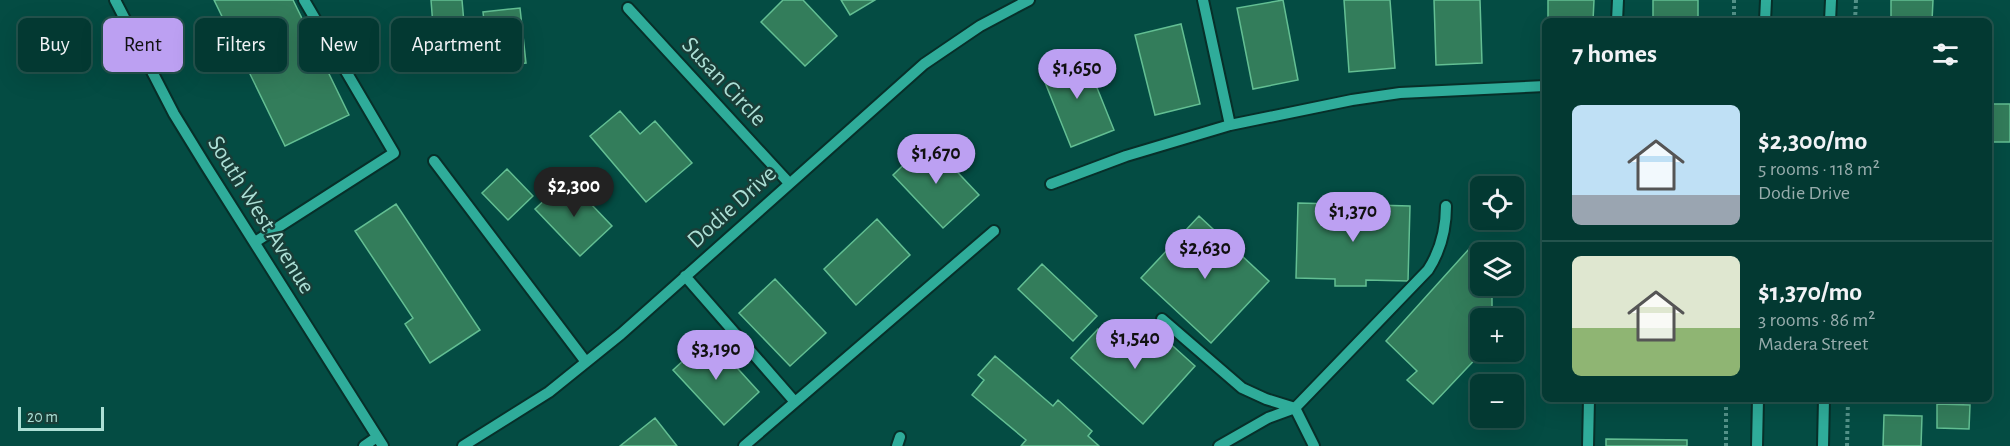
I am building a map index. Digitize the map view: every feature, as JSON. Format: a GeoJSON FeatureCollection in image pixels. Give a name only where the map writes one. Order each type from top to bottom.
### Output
{"type":"FeatureCollection","features":[{"type":"Feature","properties":{"kind":"street","name":"South West Avenue"},"geometry":{"type":"LineString","coordinates":[[114,0],[174,114],[380,441]]}},
{"type":"Feature","properties":{"kind":"street"},"geometry":{"type":"LineString","coordinates":[[255,242],[394,153],[304,0]]}},
{"type":"Feature","properties":{"kind":"street","name":"Dodie Drive"},"geometry":{"type":"LineString","coordinates":[[463,446],[549,392],[621,334],[924,64],[980,26],[1029,0]]}},
{"type":"Feature","properties":{"kind":"street"},"geometry":{"type":"LineString","coordinates":[[1203,0],[1230,125]]}},
{"type":"Feature","properties":{"kind":"street"},"geometry":{"type":"LineString","coordinates":[[1617,18],[1618,0]]}},
{"type":"Feature","properties":{"kind":"street"},"geometry":{"type":"LineString","coordinates":[[1766,0],[1766,18]]}},
{"type":"Feature","properties":{"kind":"street"},"geometry":{"type":"LineString","coordinates":[[1830,18],[1831,0]]}},
{"type":"Feature","properties":{"kind":"street","name":"Susan Circle"},"geometry":{"type":"LineString","coordinates":[[628,8],[789,183]]}},
{"type":"Feature","properties":{"kind":"street"},"geometry":{"type":"LineString","coordinates":[[1051,184],[1126,156],[1230,125],[1400,93],[1542,86]]}},
{"type":"Feature","properties":{"kind":"street"},"geometry":{"type":"LineString","coordinates":[[434,161],[586,362]]}},
{"type":"Feature","properties":{"kind":"street"},"geometry":{"type":"LineString","coordinates":[[1220,446],[1268,418],[1294,408],[1428,270],[1442,238],[1446,206]]}},
{"type":"Feature","properties":{"kind":"street"},"geometry":{"type":"LineString","coordinates":[[744,446],[994,231]]}},
{"type":"Feature","properties":{"kind":"street"},"geometry":{"type":"LineString","coordinates":[[685,276],[795,402]]}},
{"type":"Feature","properties":{"kind":"street"},"geometry":{"type":"LineString","coordinates":[[1162,319],[1242,388],[1294,408],[1314,446]]}},
{"type":"Feature","properties":{"kind":"street"},"geometry":{"type":"LineString","coordinates":[[1588,446],[1589,402]]}},
{"type":"Feature","properties":{"kind":"street"},"geometry":{"type":"LineString","coordinates":[[1757,446],[1758,402]]}},
{"type":"Feature","properties":{"kind":"street"},"geometry":{"type":"LineString","coordinates":[[1823,446],[1824,402]]}},
{"type":"Feature","properties":{"kind":"street"},"geometry":{"type":"LineString","coordinates":[[364,446],[380,441]]}},
{"type":"Feature","properties":{"kind":"path"},"geometry":{"type":"LineString","coordinates":[[1734,0],[1734,18]]}},
{"type":"Feature","properties":{"kind":"path"},"geometry":{"type":"LineString","coordinates":[[1855,18],[1856,0]]}},
{"type":"Feature","properties":{"kind":"path"},"geometry":{"type":"LineString","coordinates":[[1726,402],[1726,446]]}},
{"type":"Feature","properties":{"kind":"path"},"geometry":{"type":"LineString","coordinates":[[1847,446],[1848,402]]}},
{"type":"Feature","properties":{"kind":"building"},"geometry":{"type":"Polygon","coordinates":[[[214,0],[293,0],[302,18],[299,18],[299,72],[328,72],[349,115],[285,146],[249,72],[287,72],[287,18],[223,18],[214,0]]]}},
{"type":"Feature","properties":{"kind":"building"},"geometry":{"type":"Polygon","coordinates":[[[431,0],[462,0],[464,18],[432,18],[431,0]]]}},
{"type":"Feature","properties":{"kind":"building"},"geometry":{"type":"Polygon","coordinates":[[[783,0],[803,0],[837,36],[805,66],[761,22],[783,0]]]}},
{"type":"Feature","properties":{"kind":"building"},"geometry":{"type":"Polygon","coordinates":[[[841,0],[875,0],[850,15],[841,0]]]}},
{"type":"Feature","properties":{"kind":"building"},"geometry":{"type":"Polygon","coordinates":[[[1283,0],[1298,80],[1253,89],[1237,8],[1283,0]]]}},
{"type":"Feature","properties":{"kind":"building"},"geometry":{"type":"Polygon","coordinates":[[[1344,0],[1390,0],[1395,68],[1349,72],[1344,0]]]}},
{"type":"Feature","properties":{"kind":"building"},"geometry":{"type":"Polygon","coordinates":[[[1434,0],[1480,0],[1482,63],[1436,65],[1434,0]]]}},
{"type":"Feature","properties":{"kind":"building"},"geometry":{"type":"Polygon","coordinates":[[[1548,0],[1594,0],[1593,18],[1548,18],[1548,0]]]}},
{"type":"Feature","properties":{"kind":"building"},"geometry":{"type":"Polygon","coordinates":[[[1653,0],[1698,0],[1698,18],[1653,18],[1653,0]]]}},
{"type":"Feature","properties":{"kind":"building"},"geometry":{"type":"Polygon","coordinates":[[[1891,0],[1933,0],[1932,18],[1891,18],[1891,0]]]}},
{"type":"Feature","properties":{"kind":"building"},"geometry":{"type":"Polygon","coordinates":[[[520,8],[521,18],[484,18],[483,12],[520,8]]]}},
{"type":"Feature","properties":{"kind":"building"},"geometry":{"type":"Polygon","coordinates":[[[1181,24],[1200,104],[1155,115],[1135,35],[1181,24]]]}},
{"type":"Feature","properties":{"kind":"building"},"geometry":{"type":"Polygon","coordinates":[[[522,26],[526,63],[522,63],[522,26]]]}},
{"type":"Feature","properties":{"kind":"building"},"geometry":{"type":"Polygon","coordinates":[[[1083,53],[1114,130],[1071,147],[1040,70],[1083,53]]]}},
{"type":"Feature","properties":{"kind":"building"},"geometry":{"type":"Polygon","coordinates":[[[1992,104],[2010,104],[2010,142],[1992,142],[1992,104]]]}},
{"type":"Feature","properties":{"kind":"building"},"geometry":{"type":"Polygon","coordinates":[[[620,111],[640,134],[655,121],[692,163],[646,202],[590,136],[620,111]]]}},
{"type":"Feature","properties":{"kind":"building"},"geometry":{"type":"Polygon","coordinates":[[[928,141],[979,195],[943,228],[893,175],[928,141]]]}},
{"type":"Feature","properties":{"kind":"building"},"geometry":{"type":"Polygon","coordinates":[[[507,169],[533,196],[508,220],[482,193],[507,169]]]}},
{"type":"Feature","properties":{"kind":"building"},"geometry":{"type":"Polygon","coordinates":[[[567,179],[612,226],[580,256],[535,209],[567,179]]]}},
{"type":"Feature","properties":{"kind":"building"},"geometry":{"type":"Polygon","coordinates":[[[1298,203],[1410,206],[1408,281],[1366,280],[1366,286],[1335,286],[1335,279],[1296,278],[1298,203]]]}},
{"type":"Feature","properties":{"kind":"building"},"geometry":{"type":"Polygon","coordinates":[[[396,204],[480,330],[430,363],[405,324],[413,318],[355,231],[396,204]]]}},
{"type":"Feature","properties":{"kind":"building"},"geometry":{"type":"Polygon","coordinates":[[[1199,216],[1269,281],[1211,343],[1141,278],[1199,216]]]}},
{"type":"Feature","properties":{"kind":"building"},"geometry":{"type":"Polygon","coordinates":[[[877,219],[910,255],[856,305],[824,269],[877,219]]]}},
{"type":"Feature","properties":{"kind":"building"},"geometry":{"type":"Polygon","coordinates":[[[1469,249],[1470,296],[1492,296],[1492,308],[1470,308],[1470,362],[1473,362],[1433,404],[1407,380],[1417,371],[1386,341],[1469,249]]]}},
{"type":"Feature","properties":{"kind":"building"},"geometry":{"type":"Polygon","coordinates":[[[1042,264],[1097,316],[1073,341],[1018,289],[1042,264]]]}},
{"type":"Feature","properties":{"kind":"building"},"geometry":{"type":"Polygon","coordinates":[[[775,279],[826,333],[790,366],[739,313],[775,279]]]}},
{"type":"Feature","properties":{"kind":"building"},"geometry":{"type":"Polygon","coordinates":[[[1098,329],[1110,340],[1116,333],[1134,350],[1154,329],[1195,366],[1143,424],[1071,358],[1098,329]]]}},
{"type":"Feature","properties":{"kind":"building"},"geometry":{"type":"Polygon","coordinates":[[[709,337],[759,392],[724,425],[673,370],[709,337]]]}},
{"type":"Feature","properties":{"kind":"building"},"geometry":{"type":"Polygon","coordinates":[[[995,356],[1053,406],[1058,400],[1092,431],[1088,436],[1099,446],[1021,446],[1026,440],[972,395],[984,380],[978,375],[995,356]]]}},
{"type":"Feature","properties":{"kind":"building"},"geometry":{"type":"Polygon","coordinates":[[[1992,356],[1993,356],[1992,392],[1992,356]]]}},
{"type":"Feature","properties":{"kind":"building"},"geometry":{"type":"Polygon","coordinates":[[[1937,404],[1970,405],[1969,429],[1937,428],[1937,404]]]}},
{"type":"Feature","properties":{"kind":"building"},"geometry":{"type":"Polygon","coordinates":[[[1884,415],[1922,416],[1921,446],[1883,446],[1884,415]]]}},
{"type":"Feature","properties":{"kind":"building"},"geometry":{"type":"Polygon","coordinates":[[[655,418],[677,446],[620,446],[655,418]]]}},
{"type":"Feature","properties":{"kind":"building"},"geometry":{"type":"Polygon","coordinates":[[[1606,439],[1687,440],[1687,446],[1606,446],[1606,439]]]}}]}
